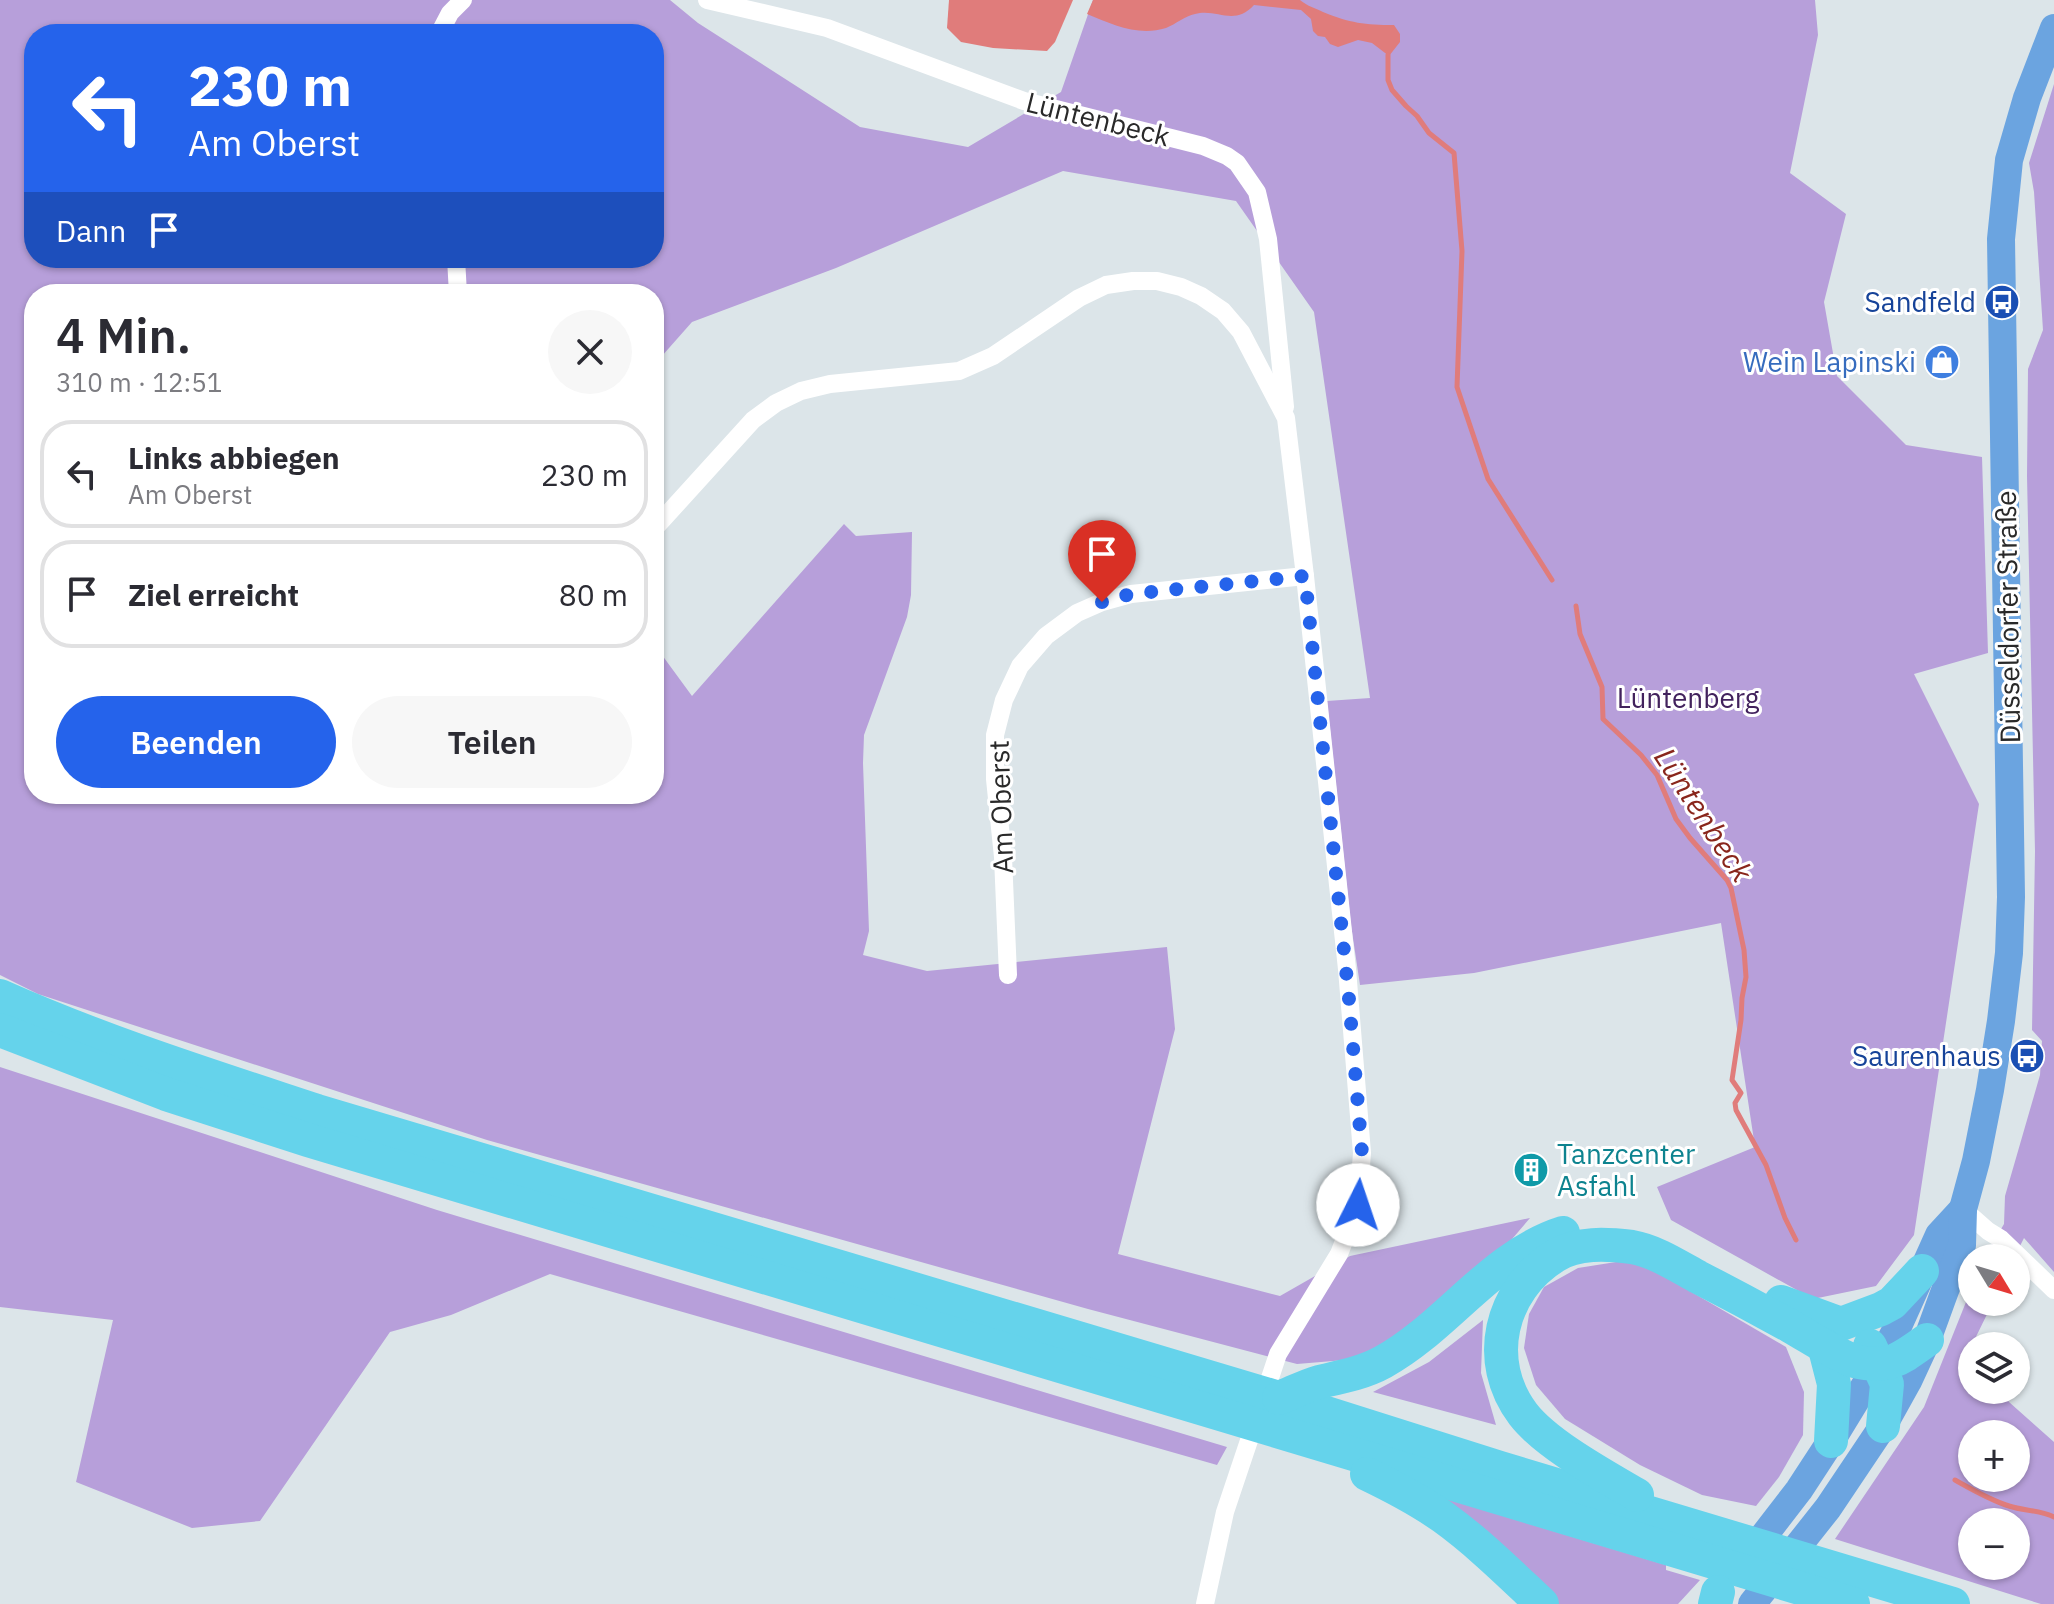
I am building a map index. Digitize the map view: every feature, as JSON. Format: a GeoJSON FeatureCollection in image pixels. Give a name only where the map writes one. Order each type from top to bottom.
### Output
{"type":"FeatureCollection","features":[{"type":"Feature","properties":{"kind":"highway"},"geometry":{"type":"LineString","coordinates":[[0,996],[172,1063],[317,1111],[1259,1409],[1443,1517],[1542,1604]]}},
{"type":"Feature","properties":{"kind":"highway"},"geometry":{"type":"LineString","coordinates":[[0,1030],[166,1094],[308,1140],[1259,1409],[1500,1468],[1850,1593],[1953,1604]]}},
{"type":"Feature","properties":{"kind":"highway"},"geometry":{"type":"LineString","coordinates":[[1259,1409],[1315,1383],[1350,1376],[1383,1363],[1519,1254],[1558,1235],[1593,1225],[1631,1228],[1676,1244],[1782,1302],[1833,1335]]}},
{"type":"Feature","properties":{"kind":"highway"},"geometry":{"type":"LineString","coordinates":[[1683,1532],[1546,1436],[1524,1415],[1510,1392],[1501,1361],[1503,1328],[1511,1302],[1528,1278],[1557,1255],[1588,1245],[1635,1248],[1833,1335],[1866,1340],[1887,1384],[1883,1426]]}},
{"type":"Feature","properties":{"kind":"highway"},"geometry":{"type":"LineString","coordinates":[[1833,1335],[1892,1303],[1922,1271]]}},
{"type":"Feature","properties":{"kind":"highway"},"geometry":{"type":"LineString","coordinates":[[1831,1441],[1833,1335]]}},
{"type":"Feature","properties":{"kind":"highway"},"geometry":{"type":"LineString","coordinates":[[1878,1364],[1898,1361],[1927,1340]]}},
{"type":"Feature","properties":{"kind":"main road","name":"Düsseldorfer Straße"},"geometry":{"type":"LineString","coordinates":[[1752,1604],[1828,1508],[1883,1426],[1927,1340],[1962,1245],[1963,1209],[1976,1161],[2001,1021],[2009,953],[2011,897],[2001,239],[2009,160],[2027,98],[2054,28]]}},
{"type":"Feature","properties":{"kind":"main road","name":"Düsseldorfer Straße"},"geometry":{"type":"LineString","coordinates":[[1713,1600],[1773,1524],[1831,1441],[1878,1364],[1915,1292],[1939,1235],[1963,1209]]}},
{"type":"Feature","properties":{"kind":"street"},"geometry":{"type":"LineString","coordinates":[[444,24],[463,0]]}},
{"type":"Feature","properties":{"kind":"street","name":"Lüntenbeck"},"geometry":{"type":"LineString","coordinates":[[707,0],[827,28],[1024,101],[1203,146],[1237,163],[1257,192],[1268,239],[1305,576],[1348,984],[1362,1153],[1358,1205],[1339,1254],[1278,1354],[1225,1512],[1205,1604]]}},
{"type":"Feature","properties":{"kind":"street"},"geometry":{"type":"LineString","coordinates":[[664,518],[753,420],[776,403],[801,391],[830,384],[959,371],[993,356],[1079,298],[1106,285],[1157,281],[1201,296],[1223,311],[1241,332],[1286,418]]}},
{"type":"Feature","properties":{"kind":"street","name":"Am Oberst"},"geometry":{"type":"LineString","coordinates":[[1008,975],[995,735],[1004,700],[1020,666],[1046,636],[1077,613],[1102,602],[1131,594],[1305,576]]}},
{"type":"Feature","properties":{"kind":"street"},"geometry":{"type":"LineString","coordinates":[[1963,1209],[2001,1239],[2054,1290]]}},
{"type":"Feature","properties":{"kind":"green space","name":"Lüntenberg"},"geometry":{"type":"Polygon","coordinates":[[[0,0],[670,0],[698,23],[860,127],[968,147],[1061,92],[1093,0],[1815,0],[1818,35],[1790,173],[1846,214],[1824,302],[1837,376],[1906,445],[1982,457],[1988,653],[1914,674],[1979,804],[1914,1235],[1876,1286],[1813,1299],[1671,1220],[1657,1187],[1755,1147],[1721,923],[1474,973],[1360,985],[1327,701],[1370,698],[1314,312],[1236,201],[1063,171],[836,268],[692,322],[664,354],[664,284],[24,284],[24,804],[664,804],[664,658],[692,696],[844,524],[856,536],[912,532],[911,595],[907,617],[864,735],[869,931],[863,955],[927,971],[1167,947],[1175,1029],[1118,1254],[1280,1296],[1350,1256],[1530,1218],[1489,1266],[1369,1358],[1297,1364],[1088,1309],[487,1140],[38,994],[0,975],[0,0]]]}},
{"type":"Feature","properties":{"kind":"green space"},"geometry":{"type":"Polygon","coordinates":[[[2054,84],[2054,1272],[2024,1238],[2021,1244],[1992,1244],[2004,1224],[2005,1196],[2040,1075],[2042,1041],[2032,1030],[2035,851],[2027,476],[2028,369],[2043,330],[2034,192],[2029,163],[2054,84]]]}},
{"type":"Feature","properties":{"kind":"green space"},"geometry":{"type":"Polygon","coordinates":[[[0,1067],[437,1210],[1227,1447],[1217,1465],[550,1274],[451,1315],[390,1332],[260,1521],[192,1528],[76,1482],[113,1320],[0,1307],[0,1067]]]}},
{"type":"Feature","properties":{"kind":"green space"},"geometry":{"type":"Polygon","coordinates":[[[1635,1259],[1786,1347],[1804,1392],[1803,1435],[1779,1477],[1756,1506],[1702,1495],[1640,1465],[1565,1419],[1536,1385],[1524,1348],[1529,1314],[1544,1287],[1578,1268],[1635,1259]]]}},
{"type":"Feature","properties":{"kind":"green space"},"geometry":{"type":"Polygon","coordinates":[[[1960,1316],[1986,1316],[1978,1332],[1958,1332],[1958,1404],[2011,1404],[2029,1420],[1958,1420],[1958,1492],[2030,1492],[2030,1421],[2054,1442],[2054,1604],[2041,1604],[1965,1580],[2030,1580],[2030,1508],[1958,1508],[1958,1578],[1835,1539],[1924,1407],[1960,1316]]]}},
{"type":"Feature","properties":{"kind":"green space"},"geometry":{"type":"Polygon","coordinates":[[[1483,1320],[1481,1373],[1496,1425],[1373,1392],[1429,1362],[1483,1320]]]}},
{"type":"Feature","properties":{"kind":"green space"},"geometry":{"type":"Polygon","coordinates":[[[1427,1493],[1666,1565],[1666,1570],[1700,1580],[1678,1604],[1555,1604],[1427,1493]]]}},
{"type":"Feature","properties":{"kind":"shaded area"},"geometry":{"type":"Polygon","coordinates":[[[949,0],[1073,0],[1055,42],[1047,51],[993,48],[961,42],[947,28],[949,0]]]}},
{"type":"Feature","properties":{"kind":"shaded area"},"geometry":{"type":"Polygon","coordinates":[[[1093,0],[1300,0],[1350,21],[1394,25],[1400,34],[1400,42],[1389,56],[1372,43],[1358,40],[1338,47],[1313,31],[1311,19],[1301,10],[1254,5],[1239,15],[1195,14],[1166,28],[1135,30],[1087,14],[1093,0]]]}},
{"type":"Feature","properties":{"kind":"waterway","name":"Lüntenbeck"},"geometry":{"type":"LineString","coordinates":[[1388,55],[1388,80],[1392,90],[1429,133],[1454,153],[1462,251],[1457,387],[1488,479],[1552,580]]}},
{"type":"Feature","properties":{"kind":"waterway","name":"Lüntenbeck"},"geometry":{"type":"LineString","coordinates":[[1576,606],[1580,634],[1602,687],[1603,719],[1657,775],[1676,819],[1731,888],[1744,950],[1746,977],[1732,1080],[1741,1093],[1735,1103],[1736,1110],[1766,1165],[1796,1240]]}},
{"type":"Feature","properties":{"kind":"waterway","name":"Lüntenbeck"},"geometry":{"type":"LineString","coordinates":[[1955,1480],[2002,1504],[2054,1517]]}},
{"type":"Feature","properties":{"kind":"place","name":"Sandfeld"},"geometry":{"type":"Point","coordinates":[2002,302]}},
{"type":"Feature","properties":{"kind":"place","name":"Wein Lapinski"},"geometry":{"type":"Point","coordinates":[1942,362]}},
{"type":"Feature","properties":{"kind":"place","name":"Saurenhaus"},"geometry":{"type":"Point","coordinates":[2027,1056]}},
{"type":"Feature","properties":{"kind":"place","name":"Tanzcenter Asfahl"},"geometry":{"type":"Point","coordinates":[1531,1170]}},
{"type":"Feature","properties":{"kind":"route"},"geometry":{"type":"LineString","coordinates":[[1102,602],[1131,594],[1305,576],[1362,1153],[1358,1205]]}}]}
